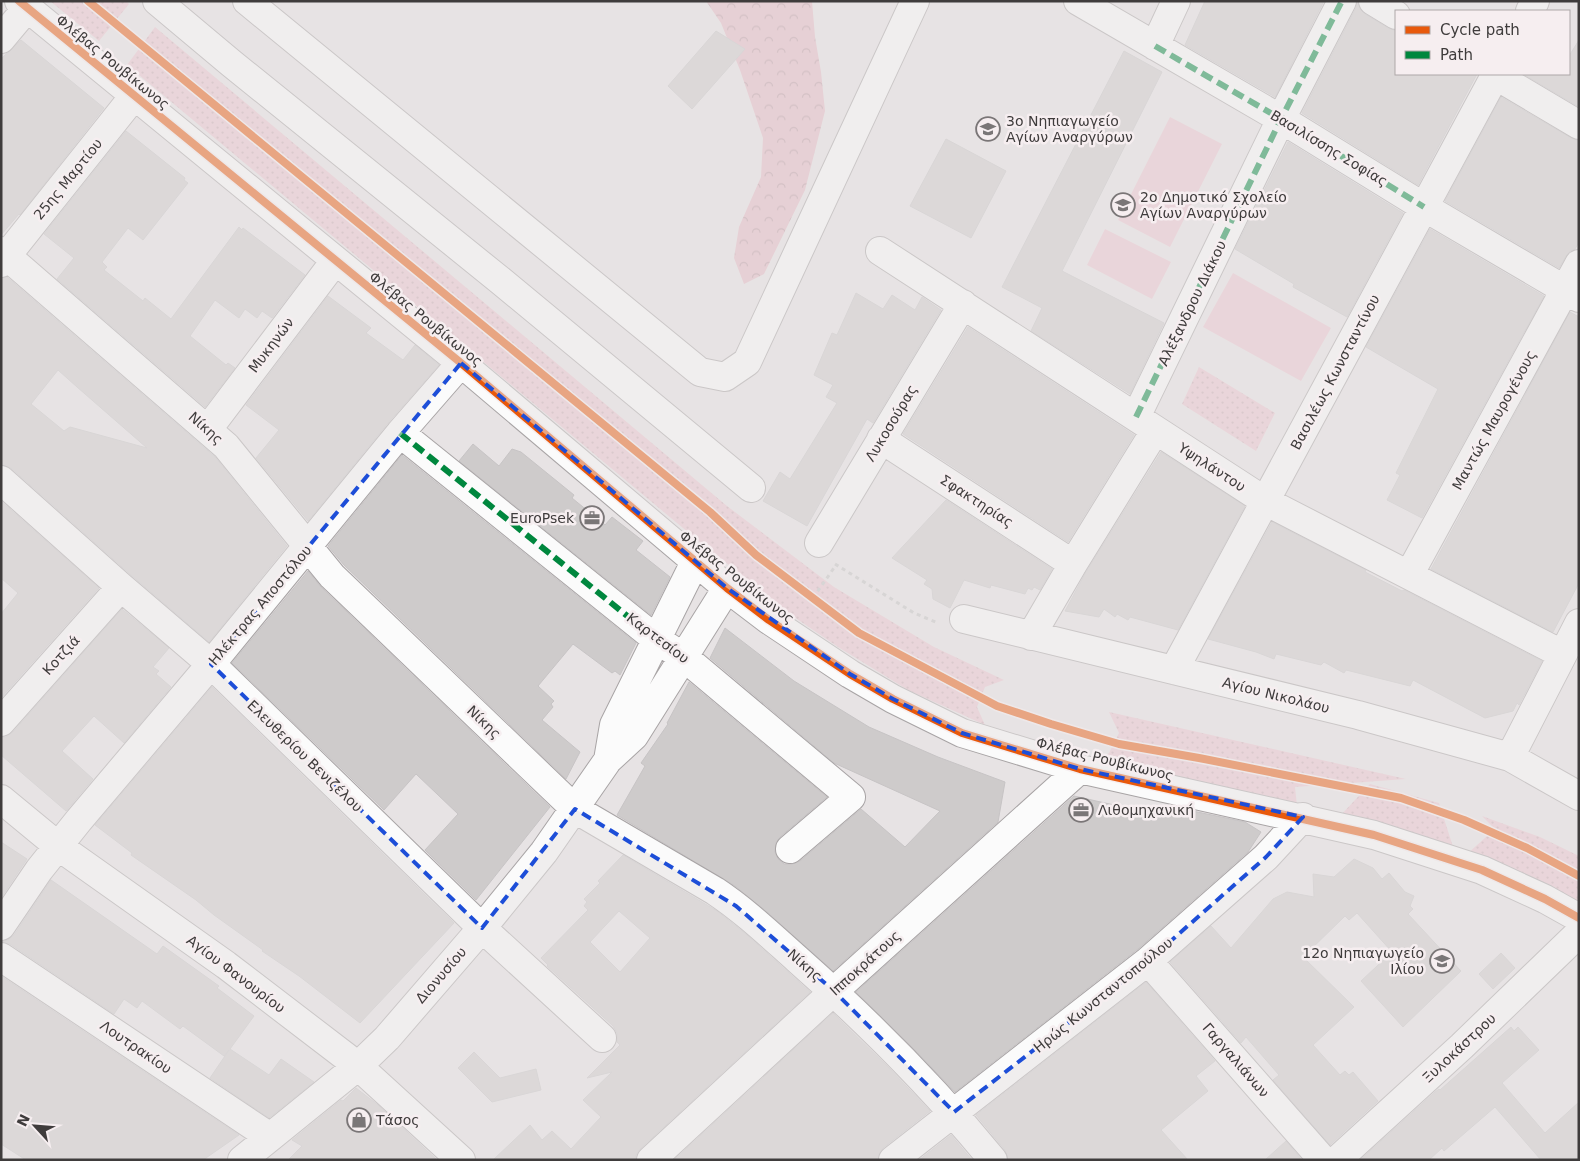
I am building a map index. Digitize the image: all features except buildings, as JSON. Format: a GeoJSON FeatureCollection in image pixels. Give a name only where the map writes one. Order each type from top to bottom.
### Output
{"type":"FeatureCollection","features":[{"type":"Feature","properties":{"kind":"street"},"geometry":{"type":"LineString","coordinates":[[157,1],[238,70],[501,281],[751,488]]}},
{"type":"Feature","properties":{"kind":"street"},"geometry":{"type":"LineString","coordinates":[[247,1],[700,372],[725,377],[748,362],[915,1]]}},
{"type":"Feature","properties":{"kind":"street","name":"Βασιλίσσης Σοφίας"},"geometry":{"type":"LineString","coordinates":[[1078,1],[1281,119],[1572,294]]}},
{"type":"Feature","properties":{"kind":"street"},"geometry":{"type":"LineString","coordinates":[[1155,46],[1176,1]]}},
{"type":"Feature","properties":{"kind":"street","name":"Αλέξανδρου Διάκου"},"geometry":{"type":"LineString","coordinates":[[1031,636],[1072,564],[1146,424],[1281,119],[1342,1]]}},
{"type":"Feature","properties":{"kind":"street"},"geometry":{"type":"LineString","coordinates":[[1373,1],[1395,14]]}},
{"type":"Feature","properties":{"kind":"street"},"geometry":{"type":"LineString","coordinates":[[1,39],[23,5]]}},
{"type":"Feature","properties":{"kind":"street","name":"Φλέβας Ρουβίκωνος"},"geometry":{"type":"LineString","coordinates":[[23,5],[461,363],[727,588],[842,669],[893,699],[962,733],[1080,769],[1302,817],[1374,835],[1482,870],[1545,899],[1579,918]]}},
{"type":"Feature","properties":{"kind":"street","name":"Βασιλέως Κωνσταντίνου"},"geometry":{"type":"LineString","coordinates":[[1174,670],[1494,75]]}},
{"type":"Feature","properties":{"kind":"street"},"geometry":{"type":"LineString","coordinates":[[1497,75],[1579,125]]}},
{"type":"Feature","properties":{"kind":"street","name":"25ης Μαρτίου"},"geometry":{"type":"LineString","coordinates":[[3,256],[134,96]]}},
{"type":"Feature","properties":{"kind":"street","name":"Υψηλάντου"},"geometry":{"type":"LineString","coordinates":[[880,252],[1265,501],[1562,654]]}},
{"type":"Feature","properties":{"kind":"street","name":"Νίκης"},"geometry":{"type":"LineString","coordinates":[[3,256],[226,446],[332,576],[575,810],[715,891],[736,906],[834,991],[954,1112],[993,1160]]}},
{"type":"Feature","properties":{"kind":"street","name":"Μυκηνών"},"geometry":{"type":"LineString","coordinates":[[208,429],[335,261]]}},
{"type":"Feature","properties":{"kind":"street","name":"Μαντώς Μαυρογένους"},"geometry":{"type":"LineString","coordinates":[[1409,575],[1572,294],[1579,264]]}},
{"type":"Feature","properties":{"kind":"street","name":"Λυκοσούρας"},"geometry":{"type":"LineString","coordinates":[[819,542],[963,304]]}},
{"type":"Feature","properties":{"kind":"street","name":"Ηλέκτρας Αποστόλου"},"geometry":{"type":"LineString","coordinates":[[1,926],[39,870],[58,846],[308,547],[400,433],[461,363]]}},
{"type":"Feature","properties":{"kind":"street","name":"Καρτεσίου"},"geometry":{"type":"LineString","coordinates":[[400,433],[656,639],[685,658],[851,797],[790,849]]}},
{"type":"Feature","properties":{"kind":"street","name":"Σφακτηρίας"},"geometry":{"type":"LineString","coordinates":[[882,439],[1072,564]]}},
{"type":"Feature","properties":{"kind":"street","name":"Ελευθερίου Βενιζέλου"},"geometry":{"type":"LineString","coordinates":[[1,480],[211,664],[482,928],[602,1038]]}},
{"type":"Feature","properties":{"kind":"street","name":"Διονυσίου"},"geometry":{"type":"LineString","coordinates":[[608,760],[614,725],[695,562]]}},
{"type":"Feature","properties":{"kind":"street","name":"Κοτζιά"},"geometry":{"type":"LineString","coordinates":[[1,722],[121,587]]}},
{"type":"Feature","properties":{"kind":"street","name":"Διονυσίου"},"geometry":{"type":"LineString","coordinates":[[242,1160],[358,1066],[387,1038],[482,928],[544,852],[608,760],[634,736],[685,658],[727,588]]}},
{"type":"Feature","properties":{"kind":"street","name":"Αγίου Νικολάου"},"geometry":{"type":"LineString","coordinates":[[964,619],[1358,715],[1510,757],[1579,796]]}},
{"type":"Feature","properties":{"kind":"street"},"geometry":{"type":"LineString","coordinates":[[1510,757],[1579,622]]}},
{"type":"Feature","properties":{"kind":"street","name":"Ιπποκράτους"},"geometry":{"type":"LineString","coordinates":[[651,1160],[834,991],[1080,769]]}},
{"type":"Feature","properties":{"kind":"street","name":"Αγίου Φανουρίου"},"geometry":{"type":"LineString","coordinates":[[1,799],[58,846],[226,965],[358,1066],[461,1160]]}},
{"type":"Feature","properties":{"kind":"street","name":"Ηρώς Κωνσταντοπούλου"},"geometry":{"type":"LineString","coordinates":[[893,1160],[1148,961],[1266,857],[1302,817]]}},
{"type":"Feature","properties":{"kind":"street","name":"Ξυλοκάστρου"},"geometry":{"type":"LineString","coordinates":[[1337,1160],[1462,1046],[1579,932]]}},
{"type":"Feature","properties":{"kind":"street","name":"Λουτρακίου"},"geometry":{"type":"LineString","coordinates":[[1,957],[270,1137]]}},
{"type":"Feature","properties":{"kind":"street","name":"Γαργαλιάνων"},"geometry":{"type":"LineString","coordinates":[[1148,961],[1323,1160]]}},
{"type":"Feature","properties":{"kind":"path"},"geometry":{"type":"LineString","coordinates":[[813,598],[836,564],[914,613],[951,628],[964,619]]}},
{"type":"Feature","properties":{"kind":"path"},"geometry":{"type":"LineString","coordinates":[[806,593],[820,604]]}},
{"type":"Feature","properties":{"kind":"highlighted area"},"geometry":{"type":"Polygon","coordinates":[[[461,363],[727,588],[850,674],[893,699],[962,733],[1080,769],[1303,817],[1266,857],[1148,961],[954,1112],[834,991],[736,906],[575,809],[482,928],[211,664],[461,363]]]}},
{"type":"Feature","properties":{"kind":"shaded area"},"geometry":{"type":"Polygon","coordinates":[[[50,1],[126,1],[129,4],[99,41],[50,1]]]}},
{"type":"Feature","properties":{"kind":"shaded area"},"geometry":{"type":"Polygon","coordinates":[[[155,27],[727,506],[834,587],[934,647],[1004,680],[985,687],[977,707],[985,725],[908,690],[797,619],[701,543],[127,65],[155,27]]]}},
{"type":"Feature","properties":{"kind":"shaded area"},"geometry":{"type":"Polygon","coordinates":[[[1170,117],[1222,144],[1170,247],[1118,220],[1170,117]]]}},
{"type":"Feature","properties":{"kind":"shaded area"},"geometry":{"type":"Polygon","coordinates":[[[1105,229],[1171,262],[1152,299],[1087,265],[1105,229]]]}},
{"type":"Feature","properties":{"kind":"shaded area"},"geometry":{"type":"Polygon","coordinates":[[[1233,273],[1331,328],[1301,381],[1203,327],[1233,273]]]}},
{"type":"Feature","properties":{"kind":"shaded area"},"geometry":{"type":"Polygon","coordinates":[[[1199,367],[1275,413],[1256,451],[1182,404],[1199,367]]]}},
{"type":"Feature","properties":{"kind":"shaded area"},"geometry":{"type":"Polygon","coordinates":[[[1109,712],[1406,779],[1295,787],[1297,806],[1093,764],[1109,753],[1119,733],[1109,712]]]}},
{"type":"Feature","properties":{"kind":"shaded area"},"geometry":{"type":"Polygon","coordinates":[[[1370,784],[1439,803],[1455,853],[1340,816],[1370,784]]]}},
{"type":"Feature","properties":{"kind":"shaded area"},"geometry":{"type":"Polygon","coordinates":[[[1482,816],[1540,837],[1579,856],[1579,905],[1467,854],[1495,829],[1482,816]]]}},
{"type":"Feature","properties":{"kind":"green space"},"geometry":{"type":"Polygon","coordinates":[[[706,1],[812,1],[825,111],[805,190],[764,274],[744,284],[734,258],[739,227],[761,177],[763,138],[740,70],[721,23],[706,1]]]}},
{"type":"Feature","properties":{"kind":"marked path"},"geometry":{"type":"LineString","coordinates":[[1136,417],[1281,119],[1342,1]]}},
{"type":"Feature","properties":{"kind":"marked path"},"geometry":{"type":"LineString","coordinates":[[1155,46],[1281,119],[1424,207]]}},
{"type":"Feature","properties":{"kind":"marked path"},"geometry":{"type":"LineString","coordinates":[[400,433],[656,639]]}},
{"type":"Feature","properties":{"kind":"cycle path"},"geometry":{"type":"LineString","coordinates":[[19,1],[461,363],[727,588],[769,620],[850,674],[893,699],[962,733],[1080,769],[1374,835],[1482,870],[1545,899],[1579,918]]}},
{"type":"Feature","properties":{"kind":"cycle path"},"geometry":{"type":"LineString","coordinates":[[88,1],[710,512],[756,555],[859,633],[997,706],[1119,744],[1401,798],[1464,820],[1527,848],[1579,876]]}},
{"type":"Feature","properties":{"kind":"place","name":"3ο Νηπιαγωγείο Αγίων Αναργύρων"},"geometry":{"type":"Point","coordinates":[988,129]}},
{"type":"Feature","properties":{"kind":"place","name":"2ο Δημοτικό Σχολείο Αγίων Αναργύρων"},"geometry":{"type":"Point","coordinates":[1123,205]}},
{"type":"Feature","properties":{"kind":"place","name":"EuroPsek"},"geometry":{"type":"Point","coordinates":[592,518]}},
{"type":"Feature","properties":{"kind":"place","name":"Λιθομηχανική"},"geometry":{"type":"Point","coordinates":[1081,810]}},
{"type":"Feature","properties":{"kind":"place","name":"12ο Νηπιαγωγείο Ιλίου"},"geometry":{"type":"Point","coordinates":[1442,961]}},
{"type":"Feature","properties":{"kind":"place","name":"Τάσος"},"geometry":{"type":"Point","coordinates":[359,1120]}}]}
